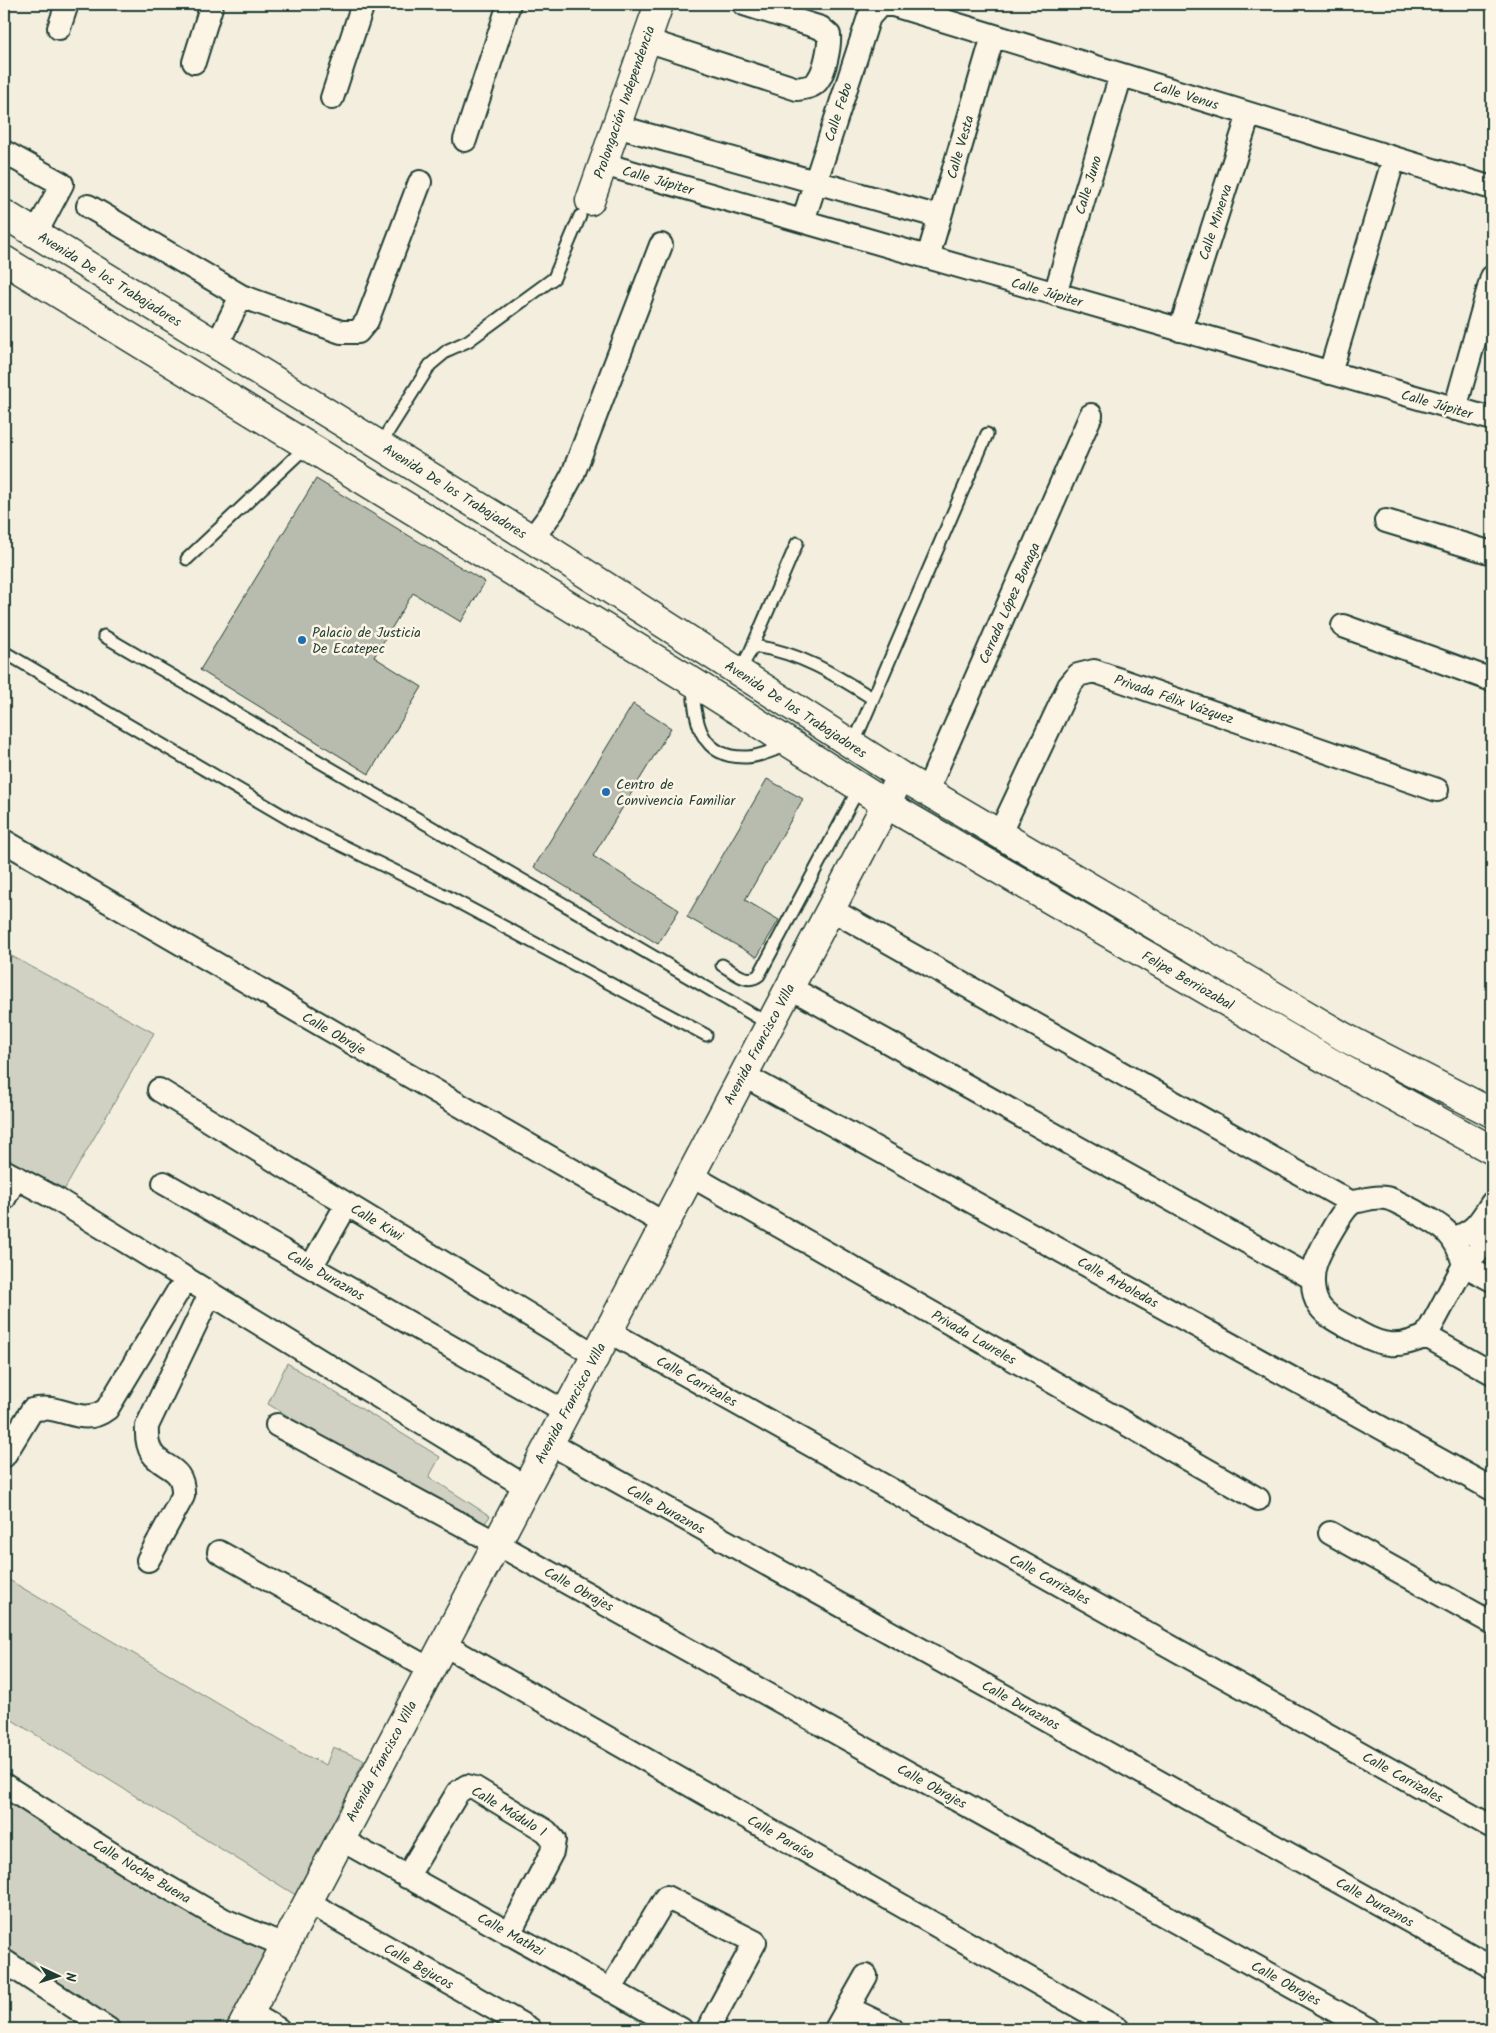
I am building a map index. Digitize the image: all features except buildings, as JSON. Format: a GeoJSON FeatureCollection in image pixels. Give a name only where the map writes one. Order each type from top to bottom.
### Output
{"type":"FeatureCollection","features":[{"type":"Feature","properties":{"kind":"main road","name":"Prolongación Independencia"},"geometry":{"type":"LineString","coordinates":[[585,208],[603,164],[659,4]]}},
{"type":"Feature","properties":{"kind":"main road","name":"Avenida De los Trabajadores"},"geometry":{"type":"LineString","coordinates":[[4,214],[532,538],[900,776]]}},
{"type":"Feature","properties":{"kind":"main road"},"geometry":{"type":"LineString","coordinates":[[4,260],[693,682],[886,804]]}},
{"type":"Feature","properties":{"kind":"main road"},"geometry":{"type":"LineString","coordinates":[[900,776],[1000,833],[1344,1037],[1492,1113]]}},
{"type":"Feature","properties":{"kind":"main road","name":"Avenida Francisco Villa"},"geometry":{"type":"LineString","coordinates":[[245,2021],[743,1075],[775,1023],[900,776]]}},
{"type":"Feature","properties":{"kind":"main road","name":"Felipe Berriozabal"},"geometry":{"type":"LineString","coordinates":[[886,804],[1332,1063],[1492,1150]]}},
{"type":"Feature","properties":{"kind":"street"},"geometry":{"type":"LineString","coordinates":[[59,28],[67,4]]}},
{"type":"Feature","properties":{"kind":"street"},"geometry":{"type":"LineString","coordinates":[[194,62],[212,4]]}},
{"type":"Feature","properties":{"kind":"street"},"geometry":{"type":"LineString","coordinates":[[332,98],[363,4]]}},
{"type":"Feature","properties":{"kind":"street"},"geometry":{"type":"LineString","coordinates":[[465,140],[509,4]]}},
{"type":"Feature","properties":{"kind":"street"},"geometry":{"type":"LineString","coordinates":[[646,40],[797,89],[808,88],[818,81],[830,46],[829,35],[821,28],[744,4]]}},
{"type":"Feature","properties":{"kind":"street","name":"Calle Venus"},"geometry":{"type":"LineString","coordinates":[[879,6],[890,4],[1492,188]]}},
{"type":"Feature","properties":{"kind":"street","name":"Calle Febo"},"geometry":{"type":"LineString","coordinates":[[802,221],[868,17],[879,6]]}},
{"type":"Feature","properties":{"kind":"street","name":"Calle Vesta"},"geometry":{"type":"LineString","coordinates":[[928,257],[993,36]]}},
{"type":"Feature","properties":{"kind":"street","name":"Calle Juno"},"geometry":{"type":"LineString","coordinates":[[1055,294],[1121,75]]}},
{"type":"Feature","properties":{"kind":"street","name":"Calle Minerva"},"geometry":{"type":"LineString","coordinates":[[1180,330],[1249,114]]}},
{"type":"Feature","properties":{"kind":"street"},"geometry":{"type":"LineString","coordinates":[[616,126],[940,217]]}},
{"type":"Feature","properties":{"kind":"street"},"geometry":{"type":"LineString","coordinates":[[4,152],[62,184],[36,233]]}},
{"type":"Feature","properties":{"kind":"street"},"geometry":{"type":"LineString","coordinates":[[1330,373],[1394,158]]}},
{"type":"Feature","properties":{"kind":"street","name":"Calle Júpiter"},"geometry":{"type":"LineString","coordinates":[[603,164],[1492,419]]}},
{"type":"Feature","properties":{"kind":"street"},"geometry":{"type":"LineString","coordinates":[[88,206],[241,296],[341,332],[358,332],[367,321],[420,182]]}},
{"type":"Feature","properties":{"kind":"street"},"geometry":{"type":"LineString","coordinates":[[532,538],[553,511],[573,474],[661,245]]}},
{"type":"Feature","properties":{"kind":"street"},"geometry":{"type":"LineString","coordinates":[[1455,409],[1492,277]]}},
{"type":"Feature","properties":{"kind":"street"},"geometry":{"type":"LineString","coordinates":[[217,345],[241,296]]}},
{"type":"Feature","properties":{"kind":"street","name":"Cerrada López Bonaga"},"geometry":{"type":"LineString","coordinates":[[926,791],[1091,414]]}},
{"type":"Feature","properties":{"kind":"street"},"geometry":{"type":"LineString","coordinates":[[1386,521],[1492,552]]}},
{"type":"Feature","properties":{"kind":"street"},"geometry":{"type":"LineString","coordinates":[[1343,626],[1492,680]]}},
{"type":"Feature","properties":{"kind":"street","name":"Privada Félix Vázquez"},"geometry":{"type":"LineString","coordinates":[[1000,833],[1069,686],[1078,675],[1094,672],[1437,790]]}},
{"type":"Feature","properties":{"kind":"street","name":"Calle Obraje"},"geometry":{"type":"LineString","coordinates":[[4,841],[665,1224]]}},
{"type":"Feature","properties":{"kind":"street"},"geometry":{"type":"LineString","coordinates":[[775,1023],[798,992],[857,887]]}},
{"type":"Feature","properties":{"kind":"street"},"geometry":{"type":"LineString","coordinates":[[841,915],[1352,1203]]}},
{"type":"Feature","properties":{"kind":"street"},"geometry":{"type":"LineString","coordinates":[[798,992],[1312,1278]]}},
{"type":"Feature","properties":{"kind":"street","name":"Calle Arboledas"},"geometry":{"type":"LineString","coordinates":[[743,1075],[1492,1490]]}},
{"type":"Feature","properties":{"kind":"street","name":"Calle Kiwi"},"geometry":{"type":"LineString","coordinates":[[159,1090],[596,1355]]}},
{"type":"Feature","properties":{"kind":"street"},"geometry":{"type":"LineString","coordinates":[[4,1198],[10,1174],[58,1200],[526,1487]]}},
{"type":"Feature","properties":{"kind":"street","name":"Privada Laureles"},"geometry":{"type":"LineString","coordinates":[[690,1175],[1258,1499]]}},
{"type":"Feature","properties":{"kind":"street","name":"Calle Duraznos"},"geometry":{"type":"LineString","coordinates":[[164,1183],[566,1412]]}},
{"type":"Feature","properties":{"kind":"street"},"geometry":{"type":"LineString","coordinates":[[1492,1226],[1479,1250],[1464,1264],[1426,1336],[1402,1344],[1376,1343],[1325,1313],[1316,1301],[1312,1278],[1315,1263],[1344,1213],[1352,1203],[1377,1196],[1388,1197],[1444,1227],[1454,1238],[1464,1264],[1492,1280]]}},
{"type":"Feature","properties":{"kind":"street"},"geometry":{"type":"LineString","coordinates":[[1454,1238],[1468,1234],[1492,1203]]}},
{"type":"Feature","properties":{"kind":"street"},"geometry":{"type":"LineString","coordinates":[[311,1267],[347,1204]]}},
{"type":"Feature","properties":{"kind":"street"},"geometry":{"type":"LineString","coordinates":[[4,1456],[32,1410],[42,1407],[60,1410],[84,1418],[97,1417],[107,1409],[186,1278]]}},
{"type":"Feature","properties":{"kind":"street"},"geometry":{"type":"LineString","coordinates":[[148,1560],[183,1496],[184,1485],[178,1472],[154,1458],[146,1444],[147,1426],[210,1294]]}},
{"type":"Feature","properties":{"kind":"street","name":"Calle Carrizales"},"geometry":{"type":"LineString","coordinates":[[608,1331],[1492,1826]]}},
{"type":"Feature","properties":{"kind":"street"},"geometry":{"type":"LineString","coordinates":[[1426,1336],[1492,1373]]}},
{"type":"Feature","properties":{"kind":"street","name":"Calle Obrajes"},"geometry":{"type":"LineString","coordinates":[[276,1425],[496,1543],[1368,2029]]}},
{"type":"Feature","properties":{"kind":"street","name":"Calle Duraznos"},"geometry":{"type":"LineString","coordinates":[[549,1443],[1492,1967]]}},
{"type":"Feature","properties":{"kind":"street"},"geometry":{"type":"LineString","coordinates":[[1330,1533],[1492,1624]]}},
{"type":"Feature","properties":{"kind":"street"},"geometry":{"type":"LineString","coordinates":[[219,1552],[430,1669]]}},
{"type":"Feature","properties":{"kind":"street","name":"Calle Paraíso"},"geometry":{"type":"LineString","coordinates":[[443,1644],[1118,2029]]}},
{"type":"Feature","properties":{"kind":"street","name":"Calle Noche Buena"},"geometry":{"type":"LineString","coordinates":[[4,1785],[126,1863],[224,1920],[286,1946]]}},
{"type":"Feature","properties":{"kind":"street","name":"Calle Módulo 1"},"geometry":{"type":"LineString","coordinates":[[407,1877],[458,1792],[467,1786],[475,1788],[546,1831],[554,1840],[552,1852],[509,1934]]}},
{"type":"Feature","properties":{"kind":"street","name":"Calle Mathzi"},"geometry":{"type":"LineString","coordinates":[[340,1839],[681,2029]]}},
{"type":"Feature","properties":{"kind":"street"},"geometry":{"type":"LineString","coordinates":[[610,1990],[666,1897],[755,1942],[708,2029]]}},
{"type":"Feature","properties":{"kind":"street","name":"Calle Bejucos"},"geometry":{"type":"LineString","coordinates":[[308,1902],[530,2029]]}},
{"type":"Feature","properties":{"kind":"street"},"geometry":{"type":"LineString","coordinates":[[4,1961],[108,2029]]}},
{"type":"Feature","properties":{"kind":"street"},"geometry":{"type":"LineString","coordinates":[[836,2029],[866,1976]]}},
{"type":"Feature","properties":{"kind":"street"},"geometry":{"type":"LineString","coordinates":[[848,2008],[892,2029]]}},
{"type":"Feature","properties":{"kind":"street"},"geometry":{"type":"LineString","coordinates":[[245,2021],[278,2029]]}},
{"type":"Feature","properties":{"kind":"lane"},"geometry":{"type":"LineString","coordinates":[[381,446],[388,430],[430,364],[448,350],[476,335],[554,278],[585,208]]}},
{"type":"Feature","properties":{"kind":"lane"},"geometry":{"type":"LineString","coordinates":[[853,745],[988,434]]}},
{"type":"Feature","properties":{"kind":"lane"},"geometry":{"type":"LineString","coordinates":[[187,559],[307,446]]}},
{"type":"Feature","properties":{"kind":"lane"},"geometry":{"type":"LineString","coordinates":[[739,672],[754,646],[797,544]]}},
{"type":"Feature","properties":{"kind":"lane"},"geometry":{"type":"LineString","coordinates":[[104,636],[775,1023]]}},
{"type":"Feature","properties":{"kind":"lane"},"geometry":{"type":"LineString","coordinates":[[754,646],[778,649],[812,662],[872,698]]}},
{"type":"Feature","properties":{"kind":"lane"},"geometry":{"type":"LineString","coordinates":[[4,652],[294,822],[452,899],[706,1035]]}},
{"type":"Feature","properties":{"kind":"lane"},"geometry":{"type":"LineString","coordinates":[[693,682],[694,713],[699,732],[712,746],[726,756],[748,758],[791,744]]}},
{"type":"Feature","properties":{"kind":"lane"},"geometry":{"type":"LineString","coordinates":[[722,965],[748,980],[759,975],[859,788]]}},
{"type":"Feature","properties":{"kind":"shaded area"},"geometry":{"type":"Polygon","coordinates":[[[4,952],[154,1033],[55,1206],[4,1178],[4,952]]]}},
{"type":"Feature","properties":{"kind":"shaded area"},"geometry":{"type":"Polygon","coordinates":[[[287,1363],[440,1457],[429,1477],[490,1516],[479,1532],[268,1404],[287,1363]]]}},
{"type":"Feature","properties":{"kind":"shaded area"},"geometry":{"type":"Polygon","coordinates":[[[4,1577],[303,1754],[326,1765],[333,1747],[364,1760],[355,1779],[369,1786],[307,1902],[4,1715],[4,1577]]]}},
{"type":"Feature","properties":{"kind":"shaded area"},"geometry":{"type":"Polygon","coordinates":[[[4,1780],[231,1915],[289,1936],[240,2029],[103,2029],[4,1967],[4,1780]]]}},
{"type":"Feature","properties":{"kind":"place","name":"Palacio de Justicia De Ecatepec"},"geometry":{"type":"Point","coordinates":[302,640]}},
{"type":"Feature","properties":{"kind":"place","name":"Centro de Convivencia Familiar"},"geometry":{"type":"Point","coordinates":[606,792]}}]}
